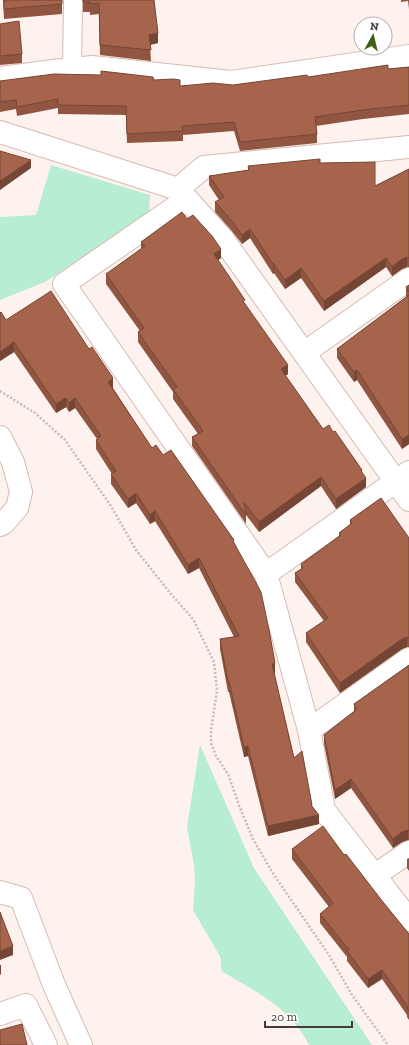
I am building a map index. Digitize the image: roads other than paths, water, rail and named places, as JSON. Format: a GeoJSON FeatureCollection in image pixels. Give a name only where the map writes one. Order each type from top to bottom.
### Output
{"type":"FeatureCollection","features":[{"type":"Feature","properties":{"kind":"street"},"geometry":{"type":"LineString","coordinates":[[0,78],[92,67],[231,82],[409,56]]}},
{"type":"Feature","properties":{"kind":"street"},"geometry":{"type":"LineString","coordinates":[[0,132],[183,194],[222,238],[304,353],[402,477],[409,500]]}},
{"type":"Feature","properties":{"kind":"street"},"geometry":{"type":"LineString","coordinates":[[409,147],[204,167],[183,194],[64,284],[266,574],[309,730],[324,810],[409,920]]}},
{"type":"Feature","properties":{"kind":"street"},"geometry":{"type":"LineString","coordinates":[[304,353],[409,279]]}},
{"type":"Feature","properties":{"kind":"street"},"geometry":{"type":"LineString","coordinates":[[0,437],[13,462],[21,492],[17,508],[4,523],[0,524]]}},
{"type":"Feature","properties":{"kind":"street"},"geometry":{"type":"LineString","coordinates":[[266,574],[402,477]]}},
{"type":"Feature","properties":{"kind":"street"},"geometry":{"type":"LineString","coordinates":[[309,730],[409,659]]}},
{"type":"Feature","properties":{"kind":"street"},"geometry":{"type":"LineString","coordinates":[[374,876],[409,852]]}},
{"type":"Feature","properties":{"kind":"street"},"geometry":{"type":"LineString","coordinates":[[0,892],[21,898],[54,985],[81,1045]]}},
{"type":"Feature","properties":{"kind":"street"},"geometry":{"type":"LineString","coordinates":[[0,1014],[26,1005],[46,1045]]}},
{"type":"Feature","properties":{"kind":"lane"},"geometry":{"type":"LineString","coordinates":[[72,69],[73,0]]}}]}
